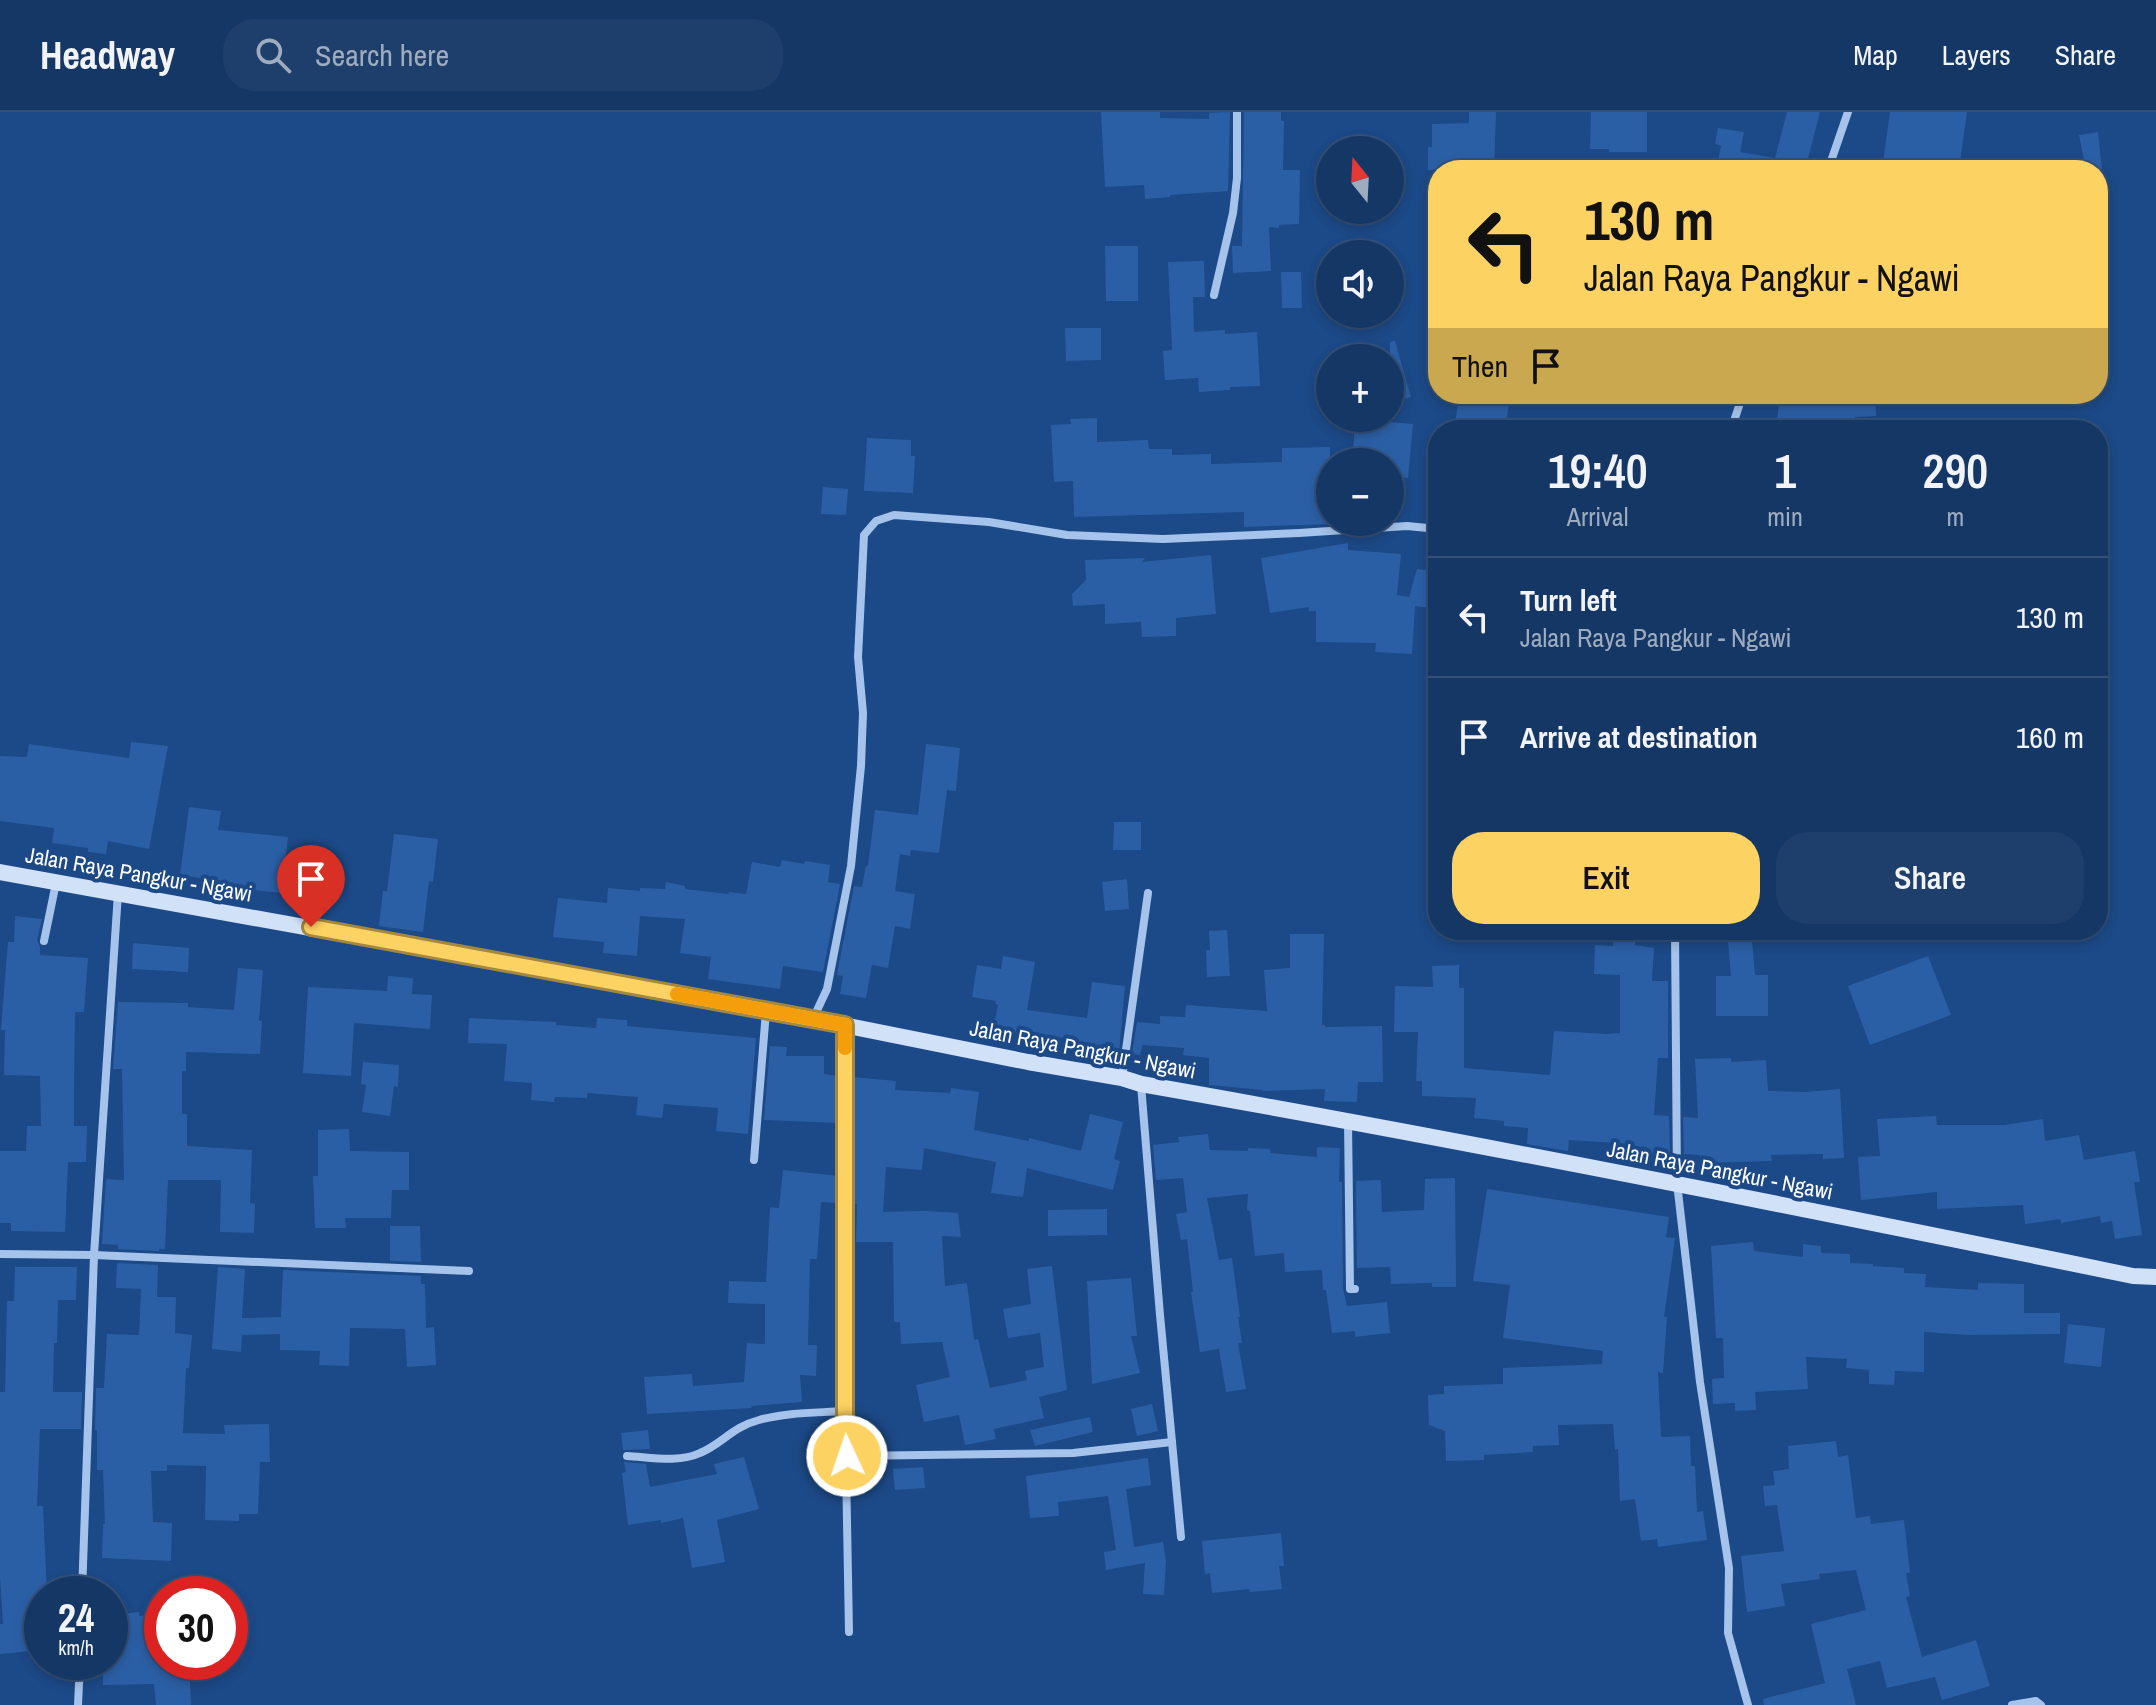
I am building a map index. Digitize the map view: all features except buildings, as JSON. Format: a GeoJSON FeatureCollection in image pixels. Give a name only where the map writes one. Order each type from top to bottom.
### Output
{"type":"FeatureCollection","features":[{"type":"Feature","properties":{"kind":"main road","name":"Jalan Raya Pangkur - Ngawi"},"geometry":{"type":"LineString","coordinates":[[0,872],[766,1010],[1141,1084],[1677,1183],[2133,1276],[2156,1277]]}},
{"type":"Feature","properties":{"kind":"street"},"geometry":{"type":"LineString","coordinates":[[1214,295],[1236,190],[1237,112]]}},
{"type":"Feature","properties":{"kind":"street"},"geometry":{"type":"LineString","coordinates":[[1831,160],[1848,112]]}},
{"type":"Feature","properties":{"kind":"street"},"geometry":{"type":"LineString","coordinates":[[813,1019],[827,989],[851,866],[861,766],[863,713],[858,657],[864,535],[876,521],[894,515],[989,522],[1067,535],[1163,539],[1407,526],[1428,528]]}},
{"type":"Feature","properties":{"kind":"street"},"geometry":{"type":"LineString","coordinates":[[44,941],[57,882]]}},
{"type":"Feature","properties":{"kind":"street"},"geometry":{"type":"LineString","coordinates":[[83,1576],[94,1255],[118,892]]}},
{"type":"Feature","properties":{"kind":"street"},"geometry":{"type":"LineString","coordinates":[[1122,1078],[1148,893]]}},
{"type":"Feature","properties":{"kind":"street"},"geometry":{"type":"LineString","coordinates":[[1675,940],[1677,1183],[1700,1382],[1729,1568],[1728,1633],[1748,1705]]}},
{"type":"Feature","properties":{"kind":"street"},"geometry":{"type":"LineString","coordinates":[[754,1160],[766,1010]]}},
{"type":"Feature","properties":{"kind":"street"},"geometry":{"type":"LineString","coordinates":[[845,1025],[845,1411],[849,1632]]}},
{"type":"Feature","properties":{"kind":"street"},"geometry":{"type":"LineString","coordinates":[[1141,1084],[1181,1537]]}},
{"type":"Feature","properties":{"kind":"street"},"geometry":{"type":"LineString","coordinates":[[1348,1120],[1350,1289],[1355,1289]]}},
{"type":"Feature","properties":{"kind":"street"},"geometry":{"type":"LineString","coordinates":[[0,1254],[94,1255],[469,1271]]}},
{"type":"Feature","properties":{"kind":"street"},"geometry":{"type":"LineString","coordinates":[[627,1456],[683,1458],[700,1454],[734,1429],[758,1420],[788,1414],[845,1411]]}},
{"type":"Feature","properties":{"kind":"street"},"geometry":{"type":"LineString","coordinates":[[847,1456],[1073,1453],[1172,1442]]}},
{"type":"Feature","properties":{"kind":"street"},"geometry":{"type":"LineString","coordinates":[[78,1705],[79,1680]]}},
{"type":"Feature","properties":{"kind":"street"},"geometry":{"type":"LineString","coordinates":[[2012,1705],[2036,1701],[2041,1705]]}},
{"type":"Feature","properties":{"kind":"slow traffic"},"geometry":{"type":"LineString","coordinates":[[677,994],[845,1025],[845,1048]]}},
{"type":"Feature","properties":{"kind":"route"},"geometry":{"type":"LineString","coordinates":[[311,927],[845,1025],[847,1456]]}}]}
